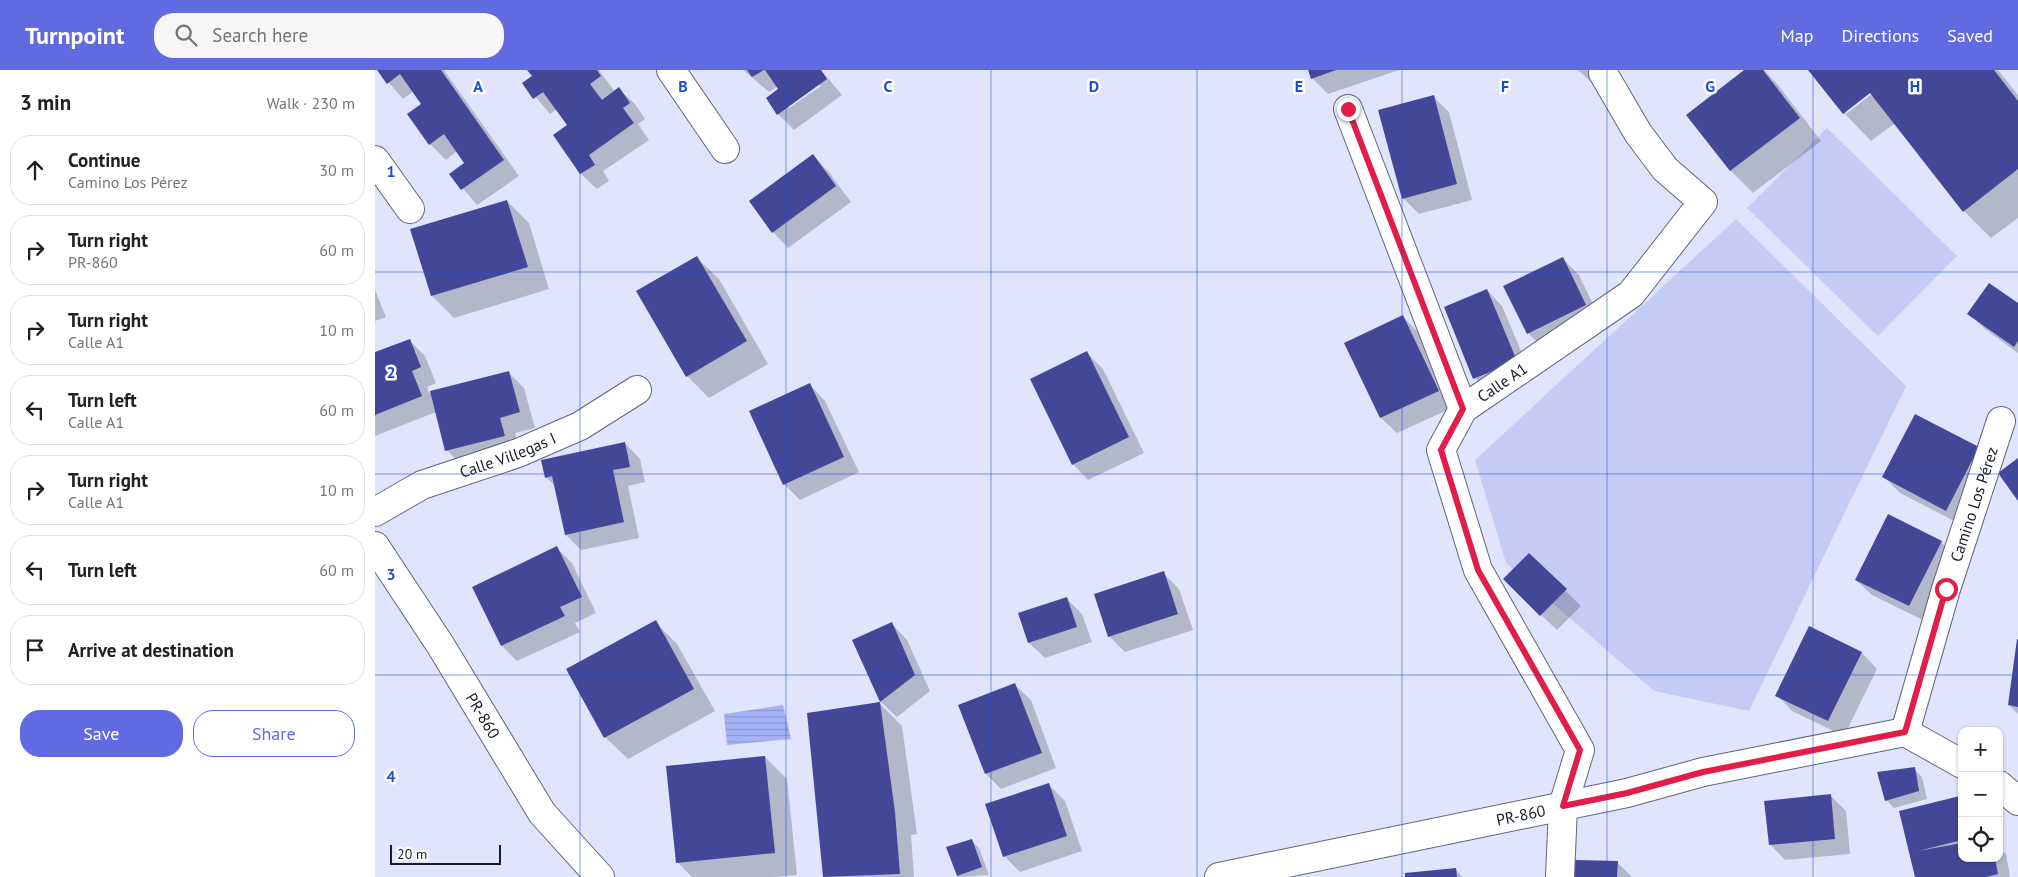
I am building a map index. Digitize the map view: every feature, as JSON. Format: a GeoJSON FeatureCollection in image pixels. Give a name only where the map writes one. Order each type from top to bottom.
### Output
{"type":"FeatureCollection","features":[{"type":"Feature","properties":{"kind":"street"},"geometry":{"type":"LineString","coordinates":[[671,70],[725,149]]}},
{"type":"Feature","properties":{"kind":"street","name":"Calle A1"},"geometry":{"type":"LineString","coordinates":[[1560,877],[1563,806],[1580,750],[1478,570],[1441,450],[1463,409],[1631,294],[1703,202],[1665,169],[1638,133],[1603,73]]}},
{"type":"Feature","properties":{"kind":"street"},"geometry":{"type":"LineString","coordinates":[[1348,109],[1463,409]]}},
{"type":"Feature","properties":{"kind":"street"},"geometry":{"type":"LineString","coordinates":[[375,160],[410,209]]}},
{"type":"Feature","properties":{"kind":"street","name":"Calle Villegas I"},"geometry":{"type":"LineString","coordinates":[[375,512],[422,485],[518,453],[580,426],[637,390]]}},
{"type":"Feature","properties":{"kind":"street","name":"Camino Los Pérez"},"geometry":{"type":"LineString","coordinates":[[1905,732],[1946,589],[2001,421]]}},
{"type":"Feature","properties":{"kind":"street","name":"PR-860"},"geometry":{"type":"LineString","coordinates":[[375,546],[441,646],[542,813],[600,877]]}},
{"type":"Feature","properties":{"kind":"street"},"geometry":{"type":"LineString","coordinates":[[1905,732],[1958,762]]}},
{"type":"Feature","properties":{"kind":"street","name":"PR-860"},"geometry":{"type":"LineString","coordinates":[[1219,877],[1627,793],[1703,772],[1905,732]]}},
{"type":"Feature","properties":{"kind":"street"},"geometry":{"type":"LineString","coordinates":[[2003,788],[2018,801]]}},
{"type":"Feature","properties":{"kind":"shaded area"},"geometry":{"type":"Polygon","coordinates":[[[1827,128],[1957,256],[1878,336],[1747,208],[1827,128]]]}},
{"type":"Feature","properties":{"kind":"shaded area"},"geometry":{"type":"Polygon","coordinates":[[[1736,219],[1906,386],[1749,711],[1654,691],[1506,563],[1475,460],[1736,219]]]}},
{"type":"Feature","properties":{"kind":"water"},"geometry":{"type":"Polygon","coordinates":[[[783,705],[791,739],[727,745],[724,714],[783,705]]]}},
{"type":"Feature","properties":{"kind":"building"},"geometry":{"type":"Polygon","coordinates":[[[377,70],[441,70],[504,160],[461,190],[449,174],[464,163],[444,134],[429,145],[407,114],[421,104],[400,74],[387,84],[377,70]]]}},
{"type":"Feature","properties":{"kind":"building"},"geometry":{"type":"Polygon","coordinates":[[[527,70],[597,70],[601,76],[590,84],[602,100],[619,87],[630,103],[623,108],[634,123],[589,155],[595,165],[580,174],[553,135],[567,125],[543,92],[533,99],[522,83],[532,76],[527,70]]]}},
{"type":"Feature","properties":{"kind":"building"},"geometry":{"type":"Polygon","coordinates":[[[747,70],[764,70],[752,77],[747,70]]]}},
{"type":"Feature","properties":{"kind":"building"},"geometry":{"type":"Polygon","coordinates":[[[765,70],[821,70],[827,79],[777,115],[766,98],[778,89],[765,70]]]}},
{"type":"Feature","properties":{"kind":"building"},"geometry":{"type":"Polygon","coordinates":[[[1308,70],[1336,70],[1311,79],[1308,70]]]}},
{"type":"Feature","properties":{"kind":"building"},"geometry":{"type":"Polygon","coordinates":[[[1744,70],[1763,70],[1800,118],[1730,171],[1686,115],[1744,70]]]}},
{"type":"Feature","properties":{"kind":"building"},"geometry":{"type":"Polygon","coordinates":[[[1808,70],[1994,70],[2018,101],[2018,169],[1963,212],[1870,93],[1843,114],[1808,70]]]}},
{"type":"Feature","properties":{"kind":"building"},"geometry":{"type":"Polygon","coordinates":[[[1434,95],[1457,184],[1402,199],[1378,110],[1434,95]]]}},
{"type":"Feature","properties":{"kind":"building"},"geometry":{"type":"Polygon","coordinates":[[[813,154],[836,186],[772,233],[749,201],[813,154]]]}},
{"type":"Feature","properties":{"kind":"building"},"geometry":{"type":"Polygon","coordinates":[[[507,200],[528,267],[431,296],[410,229],[507,200]]]}},
{"type":"Feature","properties":{"kind":"building"},"geometry":{"type":"Polygon","coordinates":[[[697,256],[747,341],[686,377],[636,291],[697,256]]]}},
{"type":"Feature","properties":{"kind":"building"},"geometry":{"type":"Polygon","coordinates":[[[1563,257],[1586,305],[1527,334],[1503,286],[1563,257]]]}},
{"type":"Feature","properties":{"kind":"building"},"geometry":{"type":"Polygon","coordinates":[[[1989,283],[2018,303],[2018,341],[2014,347],[1967,314],[1989,283]]]}},
{"type":"Feature","properties":{"kind":"building"},"geometry":{"type":"Polygon","coordinates":[[[1487,289],[1517,361],[1473,379],[1444,307],[1487,289]]]}},
{"type":"Feature","properties":{"kind":"building"},"geometry":{"type":"Polygon","coordinates":[[[1403,315],[1439,391],[1380,418],[1344,343],[1403,315]]]}},
{"type":"Feature","properties":{"kind":"building"},"geometry":{"type":"Polygon","coordinates":[[[410,339],[421,367],[412,371],[422,396],[375,415],[375,352],[410,339]]]}},
{"type":"Feature","properties":{"kind":"building"},"geometry":{"type":"Polygon","coordinates":[[[1087,351],[1129,437],[1072,465],[1030,379],[1087,351]]]}},
{"type":"Feature","properties":{"kind":"building"},"geometry":{"type":"Polygon","coordinates":[[[509,371],[520,412],[500,418],[505,436],[445,451],[430,391],[509,371]]]}},
{"type":"Feature","properties":{"kind":"building"},"geometry":{"type":"Polygon","coordinates":[[[810,383],[844,457],[783,485],[749,411],[810,383]]]}},
{"type":"Feature","properties":{"kind":"building"},"geometry":{"type":"Polygon","coordinates":[[[1915,414],[1979,447],[1946,511],[1882,477],[1915,414]]]}},
{"type":"Feature","properties":{"kind":"building"},"geometry":{"type":"Polygon","coordinates":[[[625,442],[630,467],[613,470],[624,522],[565,535],[552,476],[545,478],[541,460],[625,442]]]}},
{"type":"Feature","properties":{"kind":"building"},"geometry":{"type":"Polygon","coordinates":[[[2018,458],[2018,501],[1998,473],[2018,458]]]}},
{"type":"Feature","properties":{"kind":"building"},"geometry":{"type":"Polygon","coordinates":[[[1888,514],[1942,541],[1909,606],[1855,580],[1888,514]]]}},
{"type":"Feature","properties":{"kind":"building"},"geometry":{"type":"Polygon","coordinates":[[[557,546],[582,597],[560,607],[565,616],[501,646],[472,587],[557,546]]]}},
{"type":"Feature","properties":{"kind":"building"},"geometry":{"type":"Polygon","coordinates":[[[1529,553],[1567,589],[1540,616],[1503,579],[1529,553]]]}},
{"type":"Feature","properties":{"kind":"building"},"geometry":{"type":"Polygon","coordinates":[[[1164,571],[1178,614],[1108,637],[1094,594],[1164,571]]]}},
{"type":"Feature","properties":{"kind":"building"},"geometry":{"type":"Polygon","coordinates":[[[1067,597],[1077,627],[1028,643],[1018,613],[1067,597]]]}},
{"type":"Feature","properties":{"kind":"building"},"geometry":{"type":"Polygon","coordinates":[[[656,620],[694,689],[604,738],[566,669],[656,620]]]}},
{"type":"Feature","properties":{"kind":"building"},"geometry":{"type":"Polygon","coordinates":[[[892,622],[915,675],[880,702],[852,640],[892,622]]]}},
{"type":"Feature","properties":{"kind":"building"},"geometry":{"type":"Polygon","coordinates":[[[1809,626],[1862,652],[1828,721],[1775,696],[1809,626]]]}},
{"type":"Feature","properties":{"kind":"building"},"geometry":{"type":"Polygon","coordinates":[[[2018,639],[2018,707],[2008,705],[2018,639]]]}},
{"type":"Feature","properties":{"kind":"building"},"geometry":{"type":"Polygon","coordinates":[[[1015,683],[1042,753],[985,774],[958,705],[1015,683]]]}},
{"type":"Feature","properties":{"kind":"building"},"geometry":{"type":"Polygon","coordinates":[[[880,702],[895,812],[900,874],[823,877],[807,713],[880,702]]]}},
{"type":"Feature","properties":{"kind":"building"},"geometry":{"type":"Polygon","coordinates":[[[765,756],[775,853],[676,863],[666,766],[765,756]]]}},
{"type":"Feature","properties":{"kind":"building"},"geometry":{"type":"Polygon","coordinates":[[[1915,767],[1919,791],[1885,801],[1877,772],[1915,767]]]}},
{"type":"Feature","properties":{"kind":"building"},"geometry":{"type":"Polygon","coordinates":[[[1049,783],[1067,836],[1003,857],[985,804],[1049,783]]]}},
{"type":"Feature","properties":{"kind":"building"},"geometry":{"type":"Polygon","coordinates":[[[1831,794],[1835,839],[1769,845],[1764,801],[1831,794]]]}},
{"type":"Feature","properties":{"kind":"building"},"geometry":{"type":"Polygon","coordinates":[[[1958,796],[1958,841],[1918,851],[1958,844],[1958,862],[1996,862],[1998,874],[1986,877],[1915,877],[1899,811],[1958,796]]]}},
{"type":"Feature","properties":{"kind":"building"},"geometry":{"type":"Polygon","coordinates":[[[972,839],[982,867],[957,876],[946,847],[972,839]]]}},
{"type":"Feature","properties":{"kind":"building"},"geometry":{"type":"Polygon","coordinates":[[[1575,860],[1618,861],[1617,877],[1574,877],[1575,860]]]}},
{"type":"Feature","properties":{"kind":"building"},"geometry":{"type":"Polygon","coordinates":[[[1456,868],[1457,877],[1405,877],[1405,873],[1456,868]]]}},
{"type":"Feature","properties":{"kind":"route"},"geometry":{"type":"LineString","coordinates":[[1348,109],[1463,409],[1441,450],[1478,570],[1580,750],[1563,806],[1627,793],[1703,772],[1905,732],[1946,589]]}}]}
